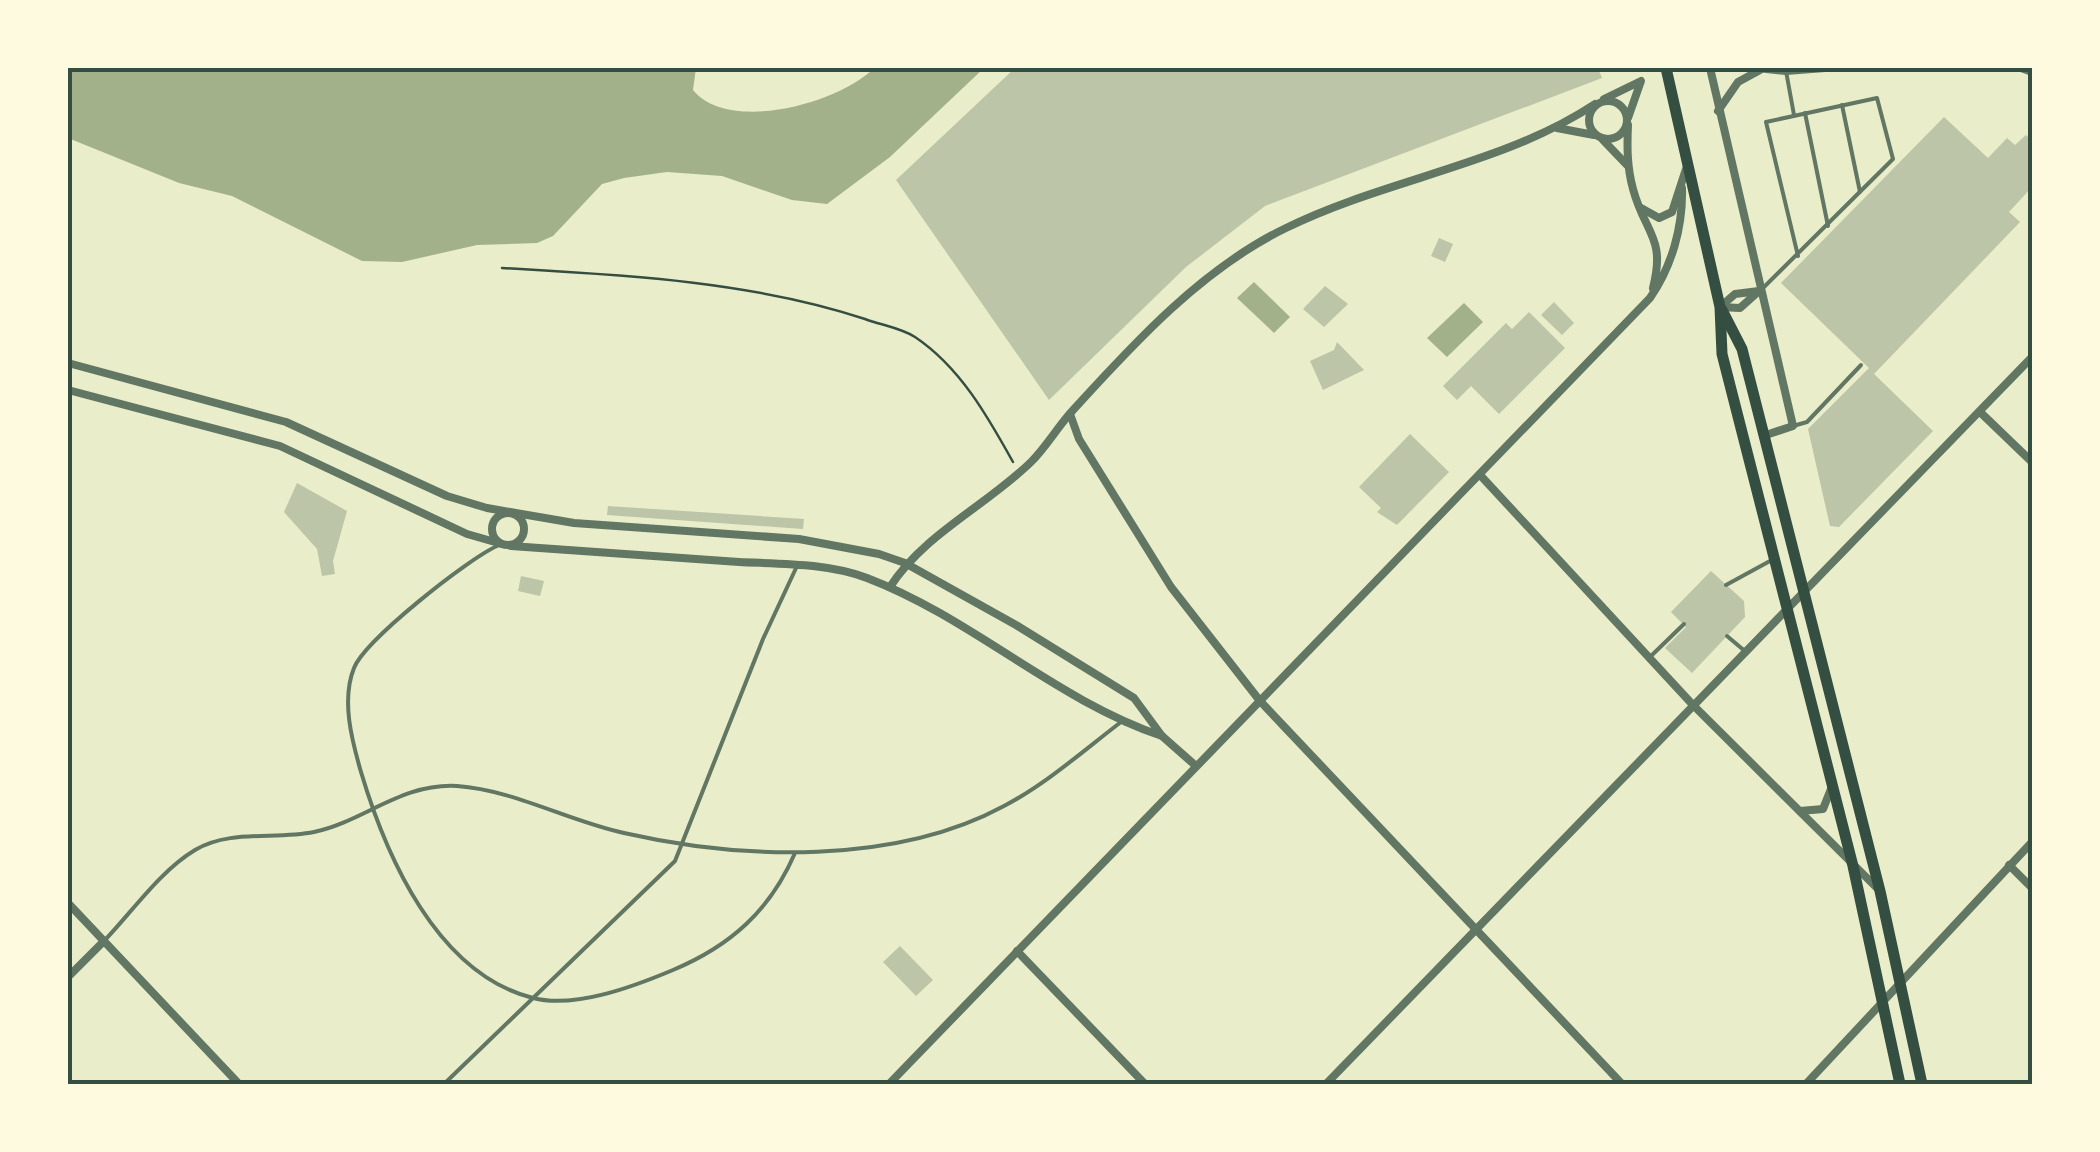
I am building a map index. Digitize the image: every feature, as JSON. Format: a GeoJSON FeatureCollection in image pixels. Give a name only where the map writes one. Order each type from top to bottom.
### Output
{"type":"FeatureCollection","features":[{"type":"Feature","properties":{"kind":"main road"},"geometry":{"type":"LineString","coordinates":[[1666,68],[1720,306],[1722,354],[1853,866],[1900,1084]]}},
{"type":"Feature","properties":{"kind":"main road"},"geometry":{"type":"LineString","coordinates":[[1720,306],[1742,350],[1880,891],[1922,1084]]}},
{"type":"Feature","properties":{"kind":"street"},"geometry":{"type":"LineString","coordinates":[[1710,68],[1793,426],[1764,436]]}},
{"type":"Feature","properties":{"kind":"street"},"geometry":{"type":"LineString","coordinates":[[1718,111],[1738,82],[1761,68],[1786,72],[1824,68]]}},
{"type":"Feature","properties":{"kind":"street"},"geometry":{"type":"LineString","coordinates":[[2021,68],[2032,72]]}},
{"type":"Feature","properties":{"kind":"street"},"geometry":{"type":"LineString","coordinates":[[890,587],[905,563],[1019,472],[1181,301],[1284,228],[1380,189],[1557,128],[1653,74]]}},
{"type":"Feature","properties":{"kind":"street"},"geometry":{"type":"LineString","coordinates":[[1604,140],[1618,137],[1628,122],[1641,81]]}},
{"type":"Feature","properties":{"kind":"street"},"geometry":{"type":"LineString","coordinates":[[1598,102],[1619,103],[1628,122],[1628,164],[1640,207],[1658,246],[1650,298]]}},
{"type":"Feature","properties":{"kind":"street"},"geometry":{"type":"LineString","coordinates":[[1594,135],[1587,119],[1598,102]]}},
{"type":"Feature","properties":{"kind":"street"},"geometry":{"type":"LineString","coordinates":[[1557,128],[1604,140],[1628,164]]}},
{"type":"Feature","properties":{"kind":"street"},"geometry":{"type":"LineString","coordinates":[[889,1084],[1650,298],[1670,261],[1682,212],[1687,160]]}},
{"type":"Feature","properties":{"kind":"street"},"geometry":{"type":"LineString","coordinates":[[1640,207],[1654,217],[1666,216],[1682,188]]}},
{"type":"Feature","properties":{"kind":"street"},"geometry":{"type":"LineString","coordinates":[[1720,306],[1734,294],[1760,291]]}},
{"type":"Feature","properties":{"kind":"street"},"geometry":{"type":"LineString","coordinates":[[1326,1084],[2032,357]]}},
{"type":"Feature","properties":{"kind":"street"},"geometry":{"type":"LineString","coordinates":[[68,363],[286,422],[446,496],[513,514],[574,523],[815,541],[864,549],[905,563],[1134,698],[1162,736],[1196,766]]}},
{"type":"Feature","properties":{"kind":"street"},"geometry":{"type":"LineString","coordinates":[[68,390],[280,446],[467,534],[506,545],[797,566],[862,576],[890,587],[1003,649],[1121,722],[1162,736]]}},
{"type":"Feature","properties":{"kind":"street"},"geometry":{"type":"LineString","coordinates":[[1980,412],[2032,462]]}},
{"type":"Feature","properties":{"kind":"street"},"geometry":{"type":"LineString","coordinates":[[1070,414],[1080,440],[1171,587],[1260,700],[1622,1084]]}},
{"type":"Feature","properties":{"kind":"street"},"geometry":{"type":"LineString","coordinates":[[1481,476],[1693,705],[1880,891]]}},
{"type":"Feature","properties":{"kind":"street"},"geometry":{"type":"LineString","coordinates":[[506,545],[492,534],[492,525],[502,514],[513,514]]}},
{"type":"Feature","properties":{"kind":"street"},"geometry":{"type":"LineString","coordinates":[[506,545],[525,530],[513,514]]}},
{"type":"Feature","properties":{"kind":"street"},"geometry":{"type":"LineString","coordinates":[[1793,808],[1808,813],[1823,809],[1831,792],[1830,774]]}},
{"type":"Feature","properties":{"kind":"street"},"geometry":{"type":"LineString","coordinates":[[1806,1084],[2032,842]]}},
{"type":"Feature","properties":{"kind":"street"},"geometry":{"type":"LineString","coordinates":[[2009,865],[2032,888]]}},
{"type":"Feature","properties":{"kind":"street"},"geometry":{"type":"LineString","coordinates":[[68,903],[239,1084]]}},
{"type":"Feature","properties":{"kind":"street"},"geometry":{"type":"LineString","coordinates":[[68,977],[104,942]]}},
{"type":"Feature","properties":{"kind":"street"},"geometry":{"type":"LineString","coordinates":[[1017,951],[1145,1084]]}},
{"type":"Feature","properties":{"kind":"lane"},"geometry":{"type":"LineString","coordinates":[[1786,72],[1794,116]]}},
{"type":"Feature","properties":{"kind":"lane"},"geometry":{"type":"LineString","coordinates":[[1760,291],[1798,256],[1893,160],[1877,98],[1766,122],[1798,256]]}},
{"type":"Feature","properties":{"kind":"lane"},"geometry":{"type":"LineString","coordinates":[[1842,105],[1860,192]]}},
{"type":"Feature","properties":{"kind":"lane"},"geometry":{"type":"LineString","coordinates":[[1805,113],[1828,226]]}},
{"type":"Feature","properties":{"kind":"lane"},"geometry":{"type":"LineString","coordinates":[[1793,426],[1807,422],[1862,365]]}},
{"type":"Feature","properties":{"kind":"lane"},"geometry":{"type":"LineString","coordinates":[[506,545],[484,552],[377,638],[353,670],[352,740],[372,806],[396,869],[445,940],[470,962],[533,998],[592,995],[647,981],[726,944],[765,907],[796,851]]}},
{"type":"Feature","properties":{"kind":"lane"},"geometry":{"type":"LineString","coordinates":[[1726,585],[1774,559]]}},
{"type":"Feature","properties":{"kind":"lane"},"geometry":{"type":"LineString","coordinates":[[444,1084],[666,873],[685,843],[762,639],[797,566]]}},
{"type":"Feature","properties":{"kind":"lane"},"geometry":{"type":"LineString","coordinates":[[1649,657],[1684,624]]}},
{"type":"Feature","properties":{"kind":"lane"},"geometry":{"type":"LineString","coordinates":[[1727,636],[1746,652]]}},
{"type":"Feature","properties":{"kind":"lane"},"geometry":{"type":"LineString","coordinates":[[104,942],[179,862],[200,847],[228,838],[310,833],[423,788],[469,787],[593,826],[685,843],[796,851],[878,847],[959,826],[1002,807],[1039,785],[1121,722]]}},
{"type":"Feature","properties":{"kind":"path"},"geometry":{"type":"LineString","coordinates":[[502,268],[763,293],[826,306],[912,335],[956,375],[987,416],[1019,472]]}},
{"type":"Feature","properties":{"kind":"shaded area"},"geometry":{"type":"Polygon","coordinates":[[[68,68],[696,68],[693,90],[710,103],[757,112],[811,102],[858,81],[874,68],[984,68],[890,157],[827,204],[792,200],[722,176],[667,172],[602,184],[553,236],[537,243],[477,245],[402,262],[362,261],[232,196],[179,183],[68,138],[68,68]]]}},
{"type":"Feature","properties":{"kind":"shaded area"},"geometry":{"type":"Polygon","coordinates":[[[1254,282],[1290,317],[1274,333],[1237,298],[1254,282]]]}},
{"type":"Feature","properties":{"kind":"shaded area"},"geometry":{"type":"Polygon","coordinates":[[[1464,303],[1483,322],[1447,357],[1427,338],[1464,303]]]}},
{"type":"Feature","properties":{"kind":"building"},"geometry":{"type":"Polygon","coordinates":[[[1015,68],[1598,68],[1602,78],[1265,206],[1186,267],[1049,400],[896,180],[1015,68]]]}},
{"type":"Feature","properties":{"kind":"building"},"geometry":{"type":"Polygon","coordinates":[[[1944,117],[1988,158],[2007,138],[2015,145],[2026,135],[2032,141],[2032,187],[2009,212],[2020,222],[1874,374],[1933,431],[1839,527],[1830,526],[1808,429],[1869,368],[1781,283],[1944,117]]]}},
{"type":"Feature","properties":{"kind":"building"},"geometry":{"type":"Polygon","coordinates":[[[1439,238],[1453,244],[1445,262],[1431,256],[1439,238]]]}},
{"type":"Feature","properties":{"kind":"building"},"geometry":{"type":"Polygon","coordinates":[[[1325,286],[1348,304],[1324,327],[1303,309],[1325,286]]]}},
{"type":"Feature","properties":{"kind":"building"},"geometry":{"type":"Polygon","coordinates":[[[1554,302],[1574,323],[1562,335],[1541,315],[1554,302]]]}},
{"type":"Feature","properties":{"kind":"building"},"geometry":{"type":"Polygon","coordinates":[[[1529,312],[1565,348],[1499,414],[1471,386],[1457,400],[1443,386],[1506,323],[1512,329],[1529,312]]]}},
{"type":"Feature","properties":{"kind":"building"},"geometry":{"type":"Polygon","coordinates":[[[1337,342],[1364,370],[1323,390],[1310,361],[1334,350],[1337,342]]]}},
{"type":"Feature","properties":{"kind":"building"},"geometry":{"type":"Polygon","coordinates":[[[1410,434],[1449,472],[1397,525],[1377,512],[1381,508],[1359,487],[1410,434]]]}},
{"type":"Feature","properties":{"kind":"building"},"geometry":{"type":"Polygon","coordinates":[[[297,483],[347,511],[333,561],[335,574],[322,576],[317,549],[284,512],[297,483]]]}},
{"type":"Feature","properties":{"kind":"building"},"geometry":{"type":"Polygon","coordinates":[[[608,506],[804,519],[803,529],[607,515],[608,506]]]}},
{"type":"Feature","properties":{"kind":"building"},"geometry":{"type":"Polygon","coordinates":[[[1711,571],[1744,601],[1745,617],[1692,673],[1665,648],[1686,627],[1671,612],[1711,571]]]}},
{"type":"Feature","properties":{"kind":"building"},"geometry":{"type":"Polygon","coordinates":[[[521,576],[544,581],[540,596],[518,591],[521,576]]]}},
{"type":"Feature","properties":{"kind":"building"},"geometry":{"type":"Polygon","coordinates":[[[900,946],[933,980],[916,996],[883,962],[900,946]]]}}]}
